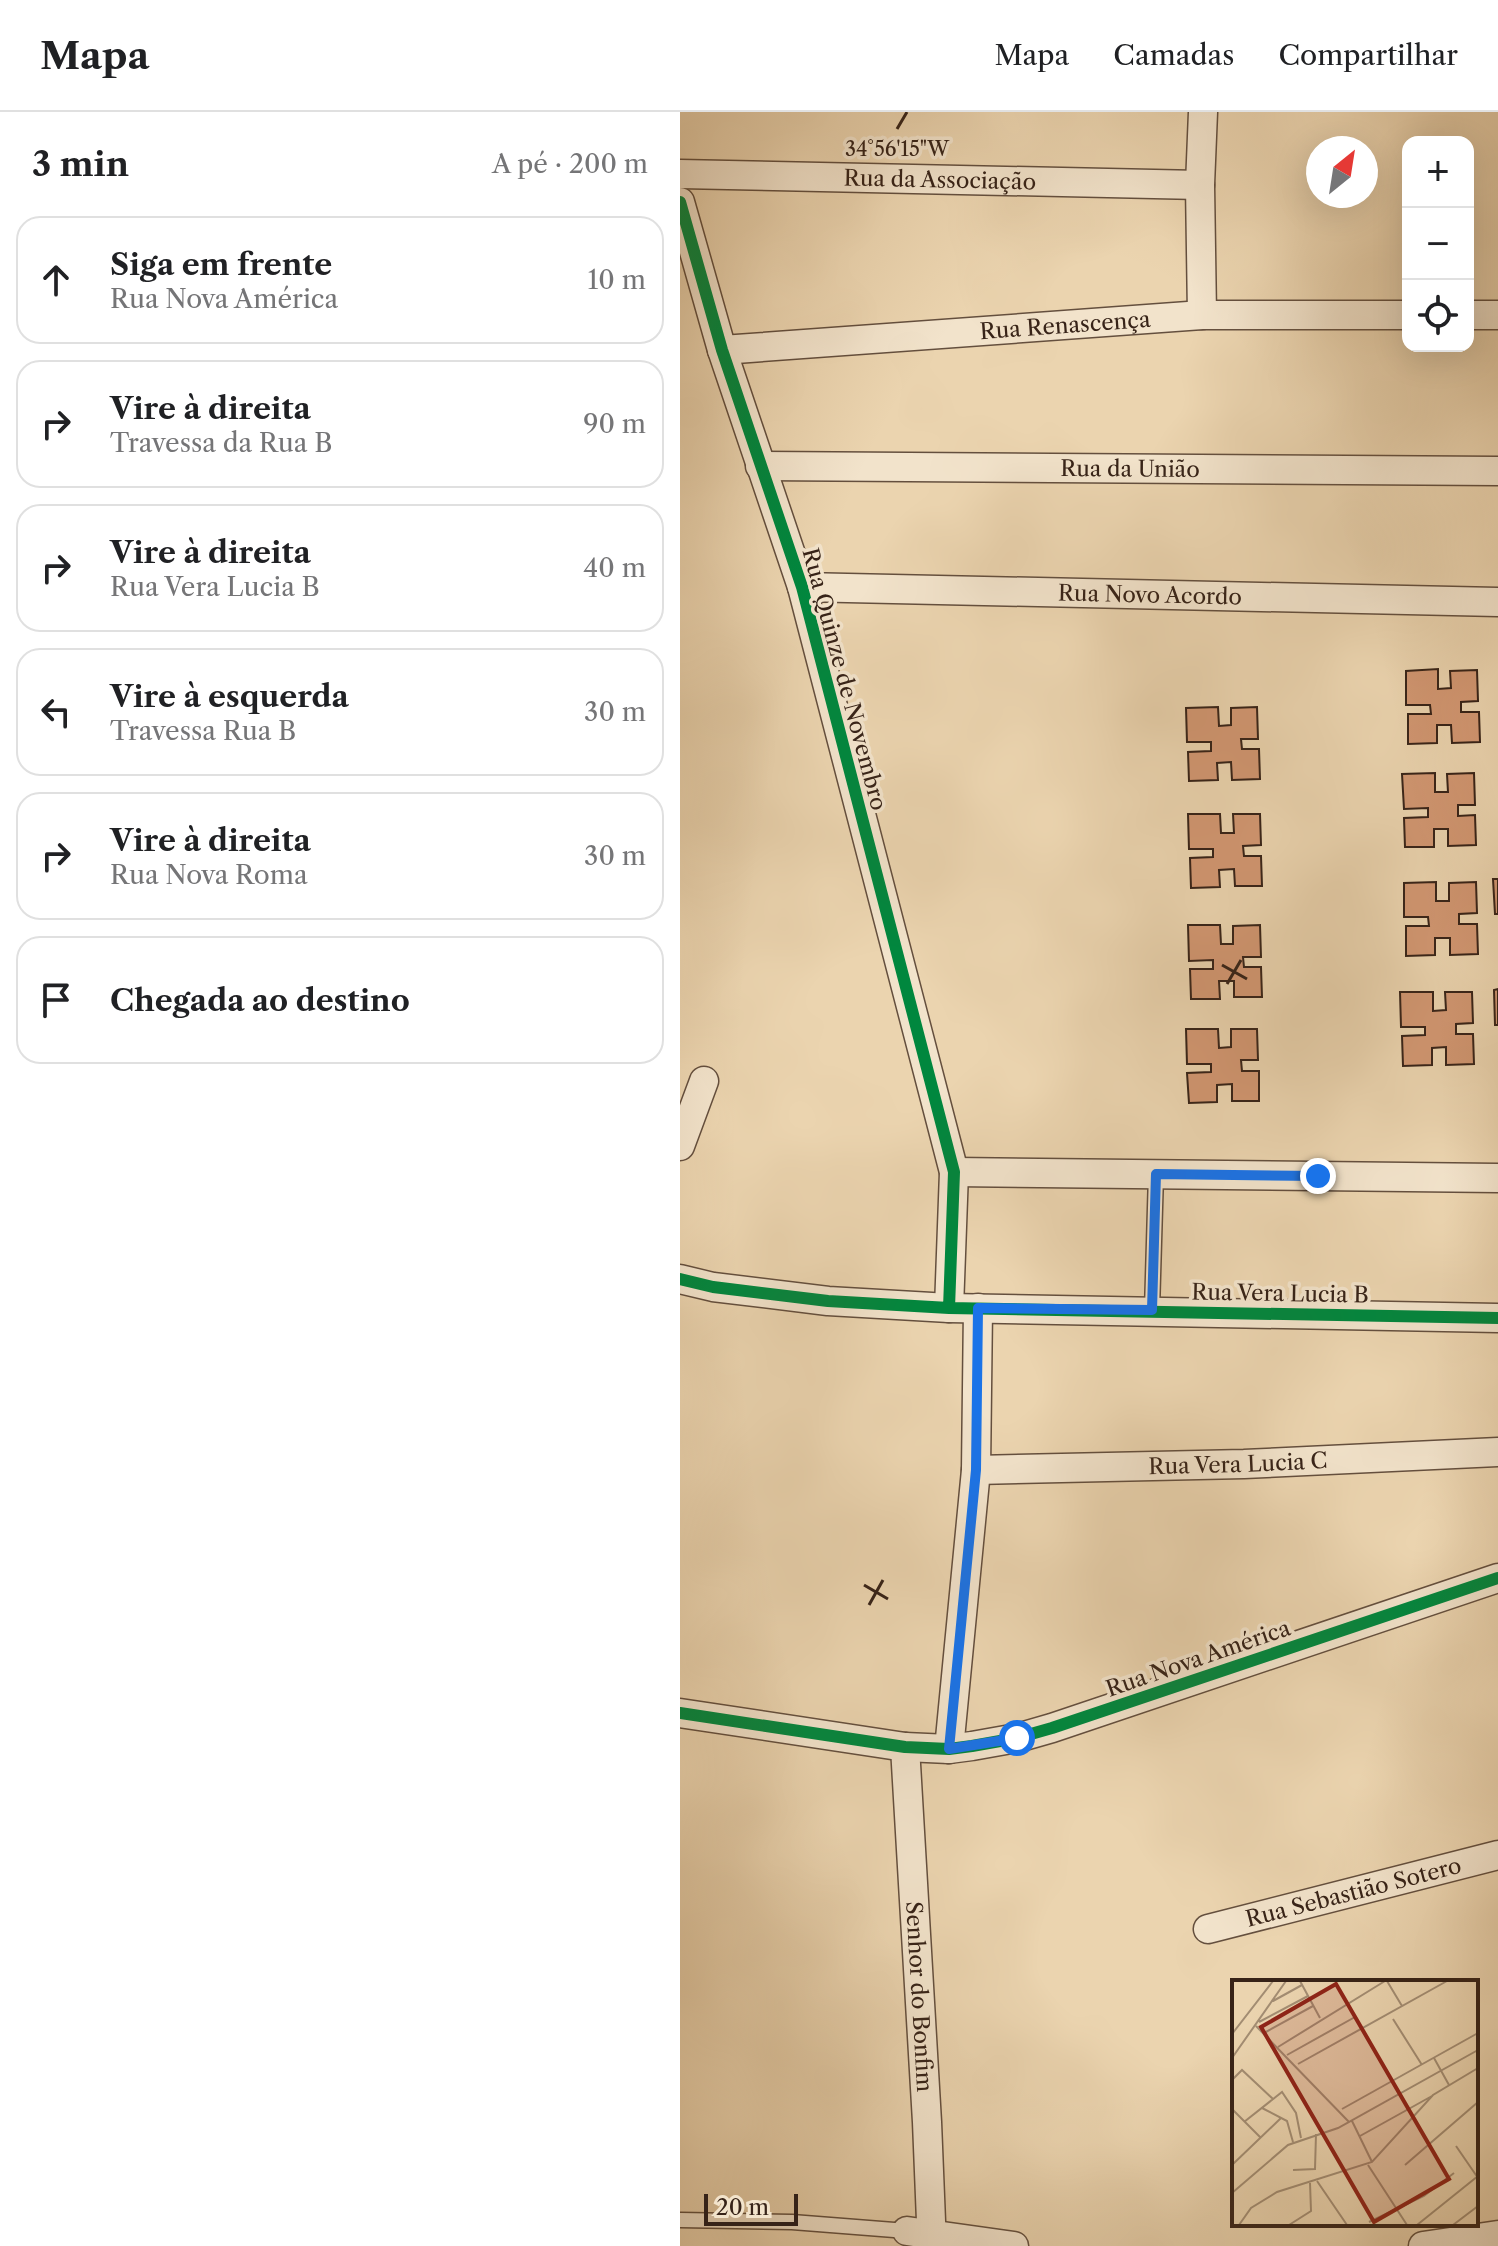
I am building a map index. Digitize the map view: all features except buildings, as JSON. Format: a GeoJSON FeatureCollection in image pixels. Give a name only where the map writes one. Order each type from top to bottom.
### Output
{"type":"FeatureCollection","features":[{"type":"Feature","properties":{"kind":"street"},"geometry":{"type":"LineString","coordinates":[[1202,315],[1200,185],[1203,112]]}},
{"type":"Feature","properties":{"kind":"street","name":"Rua da Associação"},"geometry":{"type":"LineString","coordinates":[[680,174],[1200,185]]}},
{"type":"Feature","properties":{"kind":"street","name":"Rua Quinze de Novembro"},"geometry":{"type":"LineString","coordinates":[[680,202],[722,350],[802,587],[954,1172],[949,1308]]}},
{"type":"Feature","properties":{"kind":"street","name":"Rua Renascença"},"geometry":{"type":"LineString","coordinates":[[722,350],[1202,315],[1402,315]]}},
{"type":"Feature","properties":{"kind":"street"},"geometry":{"type":"LineString","coordinates":[[1474,315],[1498,315]]}},
{"type":"Feature","properties":{"kind":"street","name":"Rua da União"},"geometry":{"type":"LineString","coordinates":[[760,466],[1498,471]]}},
{"type":"Feature","properties":{"kind":"street","name":"Rua Novo Acordo"},"geometry":{"type":"LineString","coordinates":[[802,587],[1498,602]]}},
{"type":"Feature","properties":{"kind":"street"},"geometry":{"type":"LineString","coordinates":[[680,1146],[704,1081]]}},
{"type":"Feature","properties":{"kind":"street"},"geometry":{"type":"LineString","coordinates":[[954,1172],[1498,1178]]}},
{"type":"Feature","properties":{"kind":"street","name":"Rua Vera Lucia B"},"geometry":{"type":"LineString","coordinates":[[680,1279],[713,1287],[828,1301],[949,1308],[1498,1318]]}},
{"type":"Feature","properties":{"kind":"street"},"geometry":{"type":"LineString","coordinates":[[949,1749],[976,1470],[978,1308]]}},
{"type":"Feature","properties":{"kind":"street","name":"Rua Vera Lucia C"},"geometry":{"type":"LineString","coordinates":[[976,1470],[1244,1464],[1498,1452]]}},
{"type":"Feature","properties":{"kind":"street","name":"Rua Nova América"},"geometry":{"type":"LineString","coordinates":[[680,1713],[905,1747],[949,1749],[1017,1738],[1498,1578]]}},
{"type":"Feature","properties":{"kind":"street","name":"Senhor do Bonfim"},"geometry":{"type":"LineString","coordinates":[[905,1747],[924,2237]]}},
{"type":"Feature","properties":{"kind":"street","name":"Rua Sebastião Sotero"},"geometry":{"type":"LineString","coordinates":[[1208,1929],[1498,1855]]}},
{"type":"Feature","properties":{"kind":"street"},"geometry":{"type":"LineString","coordinates":[[1423,2246],[1498,2235]]}},
{"type":"Feature","properties":{"kind":"street"},"geometry":{"type":"LineString","coordinates":[[924,2237],[1014,2246]]}},
{"type":"Feature","properties":{"kind":"lane"},"geometry":{"type":"LineString","coordinates":[[1152,1310],[1156,1174]]}},
{"type":"Feature","properties":{"kind":"lane"},"geometry":{"type":"LineString","coordinates":[[680,2220],[792,2222],[924,2237]]}},
{"type":"Feature","properties":{"kind":"cycle path"},"geometry":{"type":"LineString","coordinates":[[680,202],[722,350],[802,587],[954,1172],[949,1308]]}},
{"type":"Feature","properties":{"kind":"cycle path"},"geometry":{"type":"LineString","coordinates":[[680,1279],[713,1287],[828,1301],[949,1308],[1498,1318]]}},
{"type":"Feature","properties":{"kind":"cycle path"},"geometry":{"type":"LineString","coordinates":[[680,1713],[905,1747],[949,1749],[972,1746],[1052,1728],[1498,1578]]}},
{"type":"Feature","properties":{"kind":"route"},"geometry":{"type":"LineString","coordinates":[[1017,1738],[949,1749],[976,1470],[978,1308],[1152,1310],[1156,1174],[1318,1176]]}}]}
